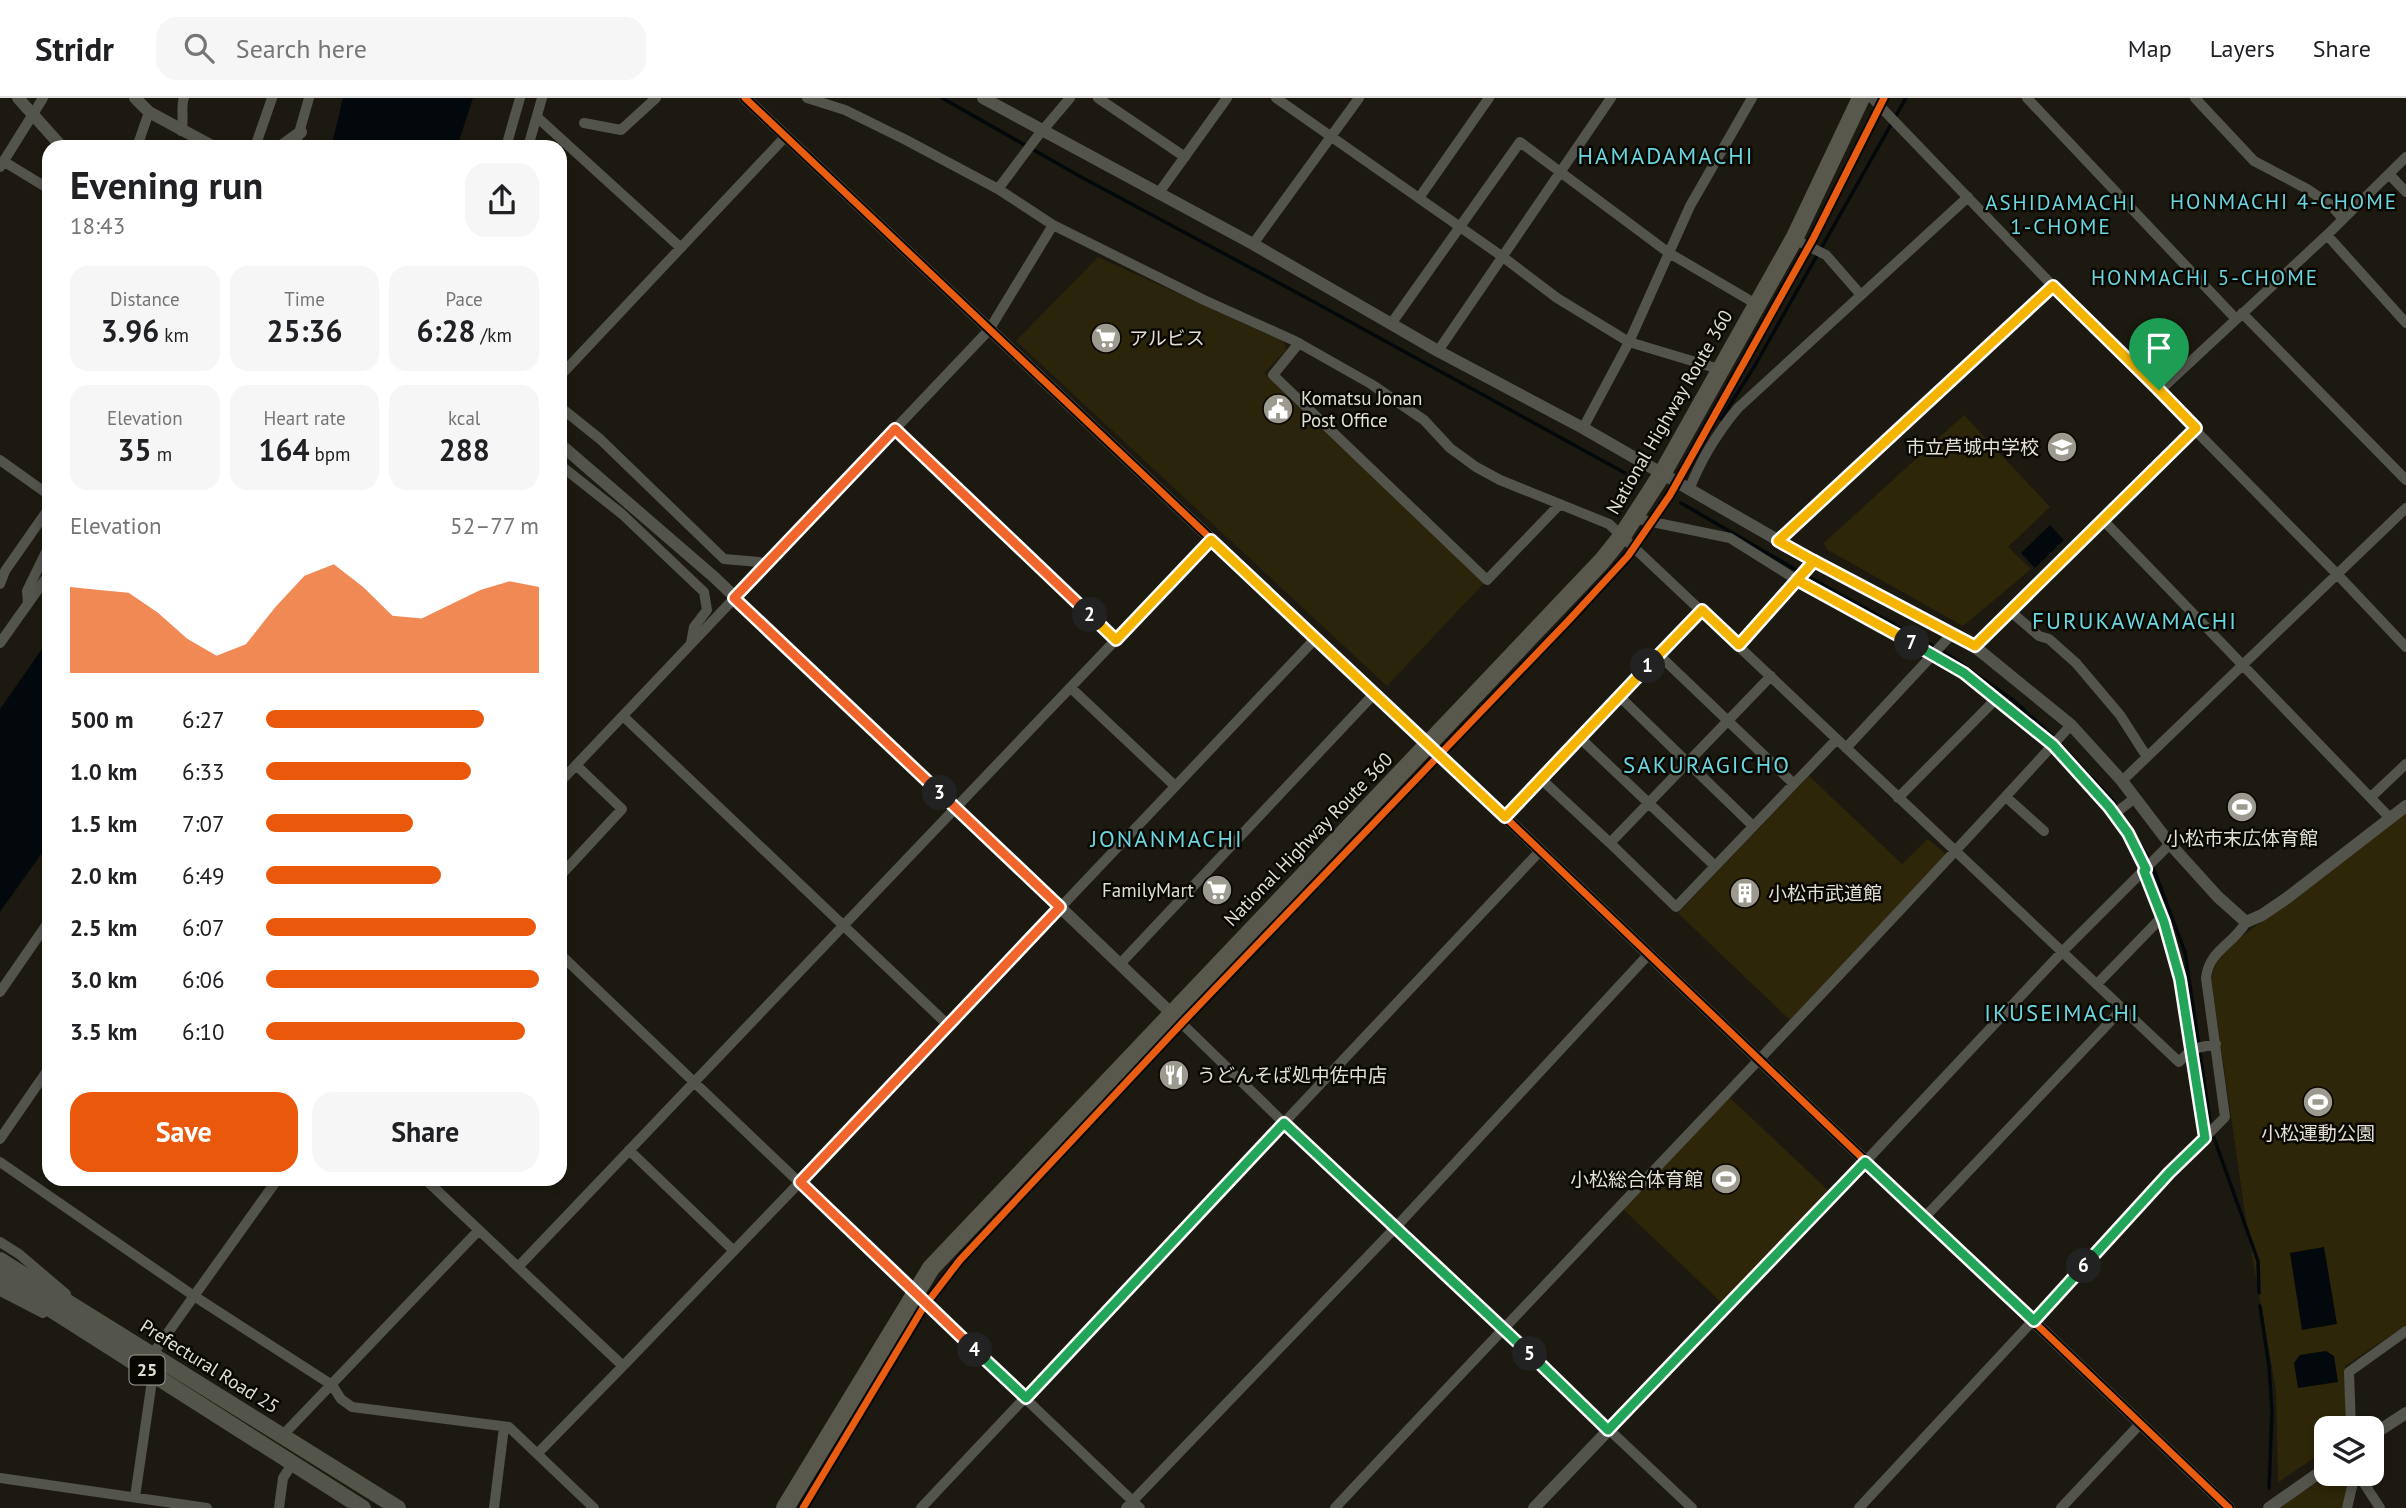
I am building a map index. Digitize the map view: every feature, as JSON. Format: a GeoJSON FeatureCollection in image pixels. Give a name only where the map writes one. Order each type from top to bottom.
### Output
{"type":"FeatureCollection","features":[{"type":"Feature","properties":{"kind":"highway","name":"National Highway Route 360"},"geometry":{"type":"LineString","coordinates":[[785,1508],[931,1268],[1602,561],[1622,536],[1662,474],[1794,239],[1861,98]]}},
{"type":"Feature","properties":{"kind":"main road","name":"Prefectural Road 25"},"geometry":{"type":"LineString","coordinates":[[0,1261],[153,1374],[363,1508]]}},
{"type":"Feature","properties":{"kind":"main road","name":"Prefectural Road 25"},"geometry":{"type":"LineString","coordinates":[[0,1277],[92,1327],[152,1355],[398,1508]]}},
{"type":"Feature","properties":{"kind":"street"},"geometry":{"type":"LineString","coordinates":[[18,98],[56,140]]}},
{"type":"Feature","properties":{"kind":"street"},"geometry":{"type":"LineString","coordinates":[[42,185],[2,164],[43,98]]}},
{"type":"Feature","properties":{"kind":"street"},"geometry":{"type":"LineString","coordinates":[[135,98],[149,112],[200,140]]}},
{"type":"Feature","properties":{"kind":"street"},"geometry":{"type":"LineString","coordinates":[[181,131],[184,98]]}},
{"type":"Feature","properties":{"kind":"street"},"geometry":{"type":"LineString","coordinates":[[257,140],[272,98]]}},
{"type":"Feature","properties":{"kind":"street"},"geometry":{"type":"LineString","coordinates":[[298,140],[309,98]]}},
{"type":"Feature","properties":{"kind":"street"},"geometry":{"type":"LineString","coordinates":[[508,140],[520,98]]}},
{"type":"Feature","properties":{"kind":"street"},"geometry":{"type":"LineString","coordinates":[[530,140],[542,98]]}},
{"type":"Feature","properties":{"kind":"street"},"geometry":{"type":"LineString","coordinates":[[584,123],[621,130],[656,98]]}},
{"type":"Feature","properties":{"kind":"street"},"geometry":{"type":"LineString","coordinates":[[745,98],[1505,817],[2229,1508]]}},
{"type":"Feature","properties":{"kind":"street"},"geometry":{"type":"LineString","coordinates":[[807,98],[845,110],[998,189],[1053,225],[1203,300],[1299,343],[1371,384],[1424,420],[1450,448],[1476,467],[1500,480],[1609,524],[2179,1062],[2193,1049],[2211,1045]]}},
{"type":"Feature","properties":{"kind":"street"},"geometry":{"type":"LineString","coordinates":[[983,98],[1040,134],[1253,244],[1438,351],[1583,428],[1778,541],[1975,646],[2071,725],[2122,781],[2130,802],[2218,897],[2246,922]]}},
{"type":"Feature","properties":{"kind":"street"},"geometry":{"type":"LineString","coordinates":[[998,189],[1070,98]]}},
{"type":"Feature","properties":{"kind":"street"},"geometry":{"type":"LineString","coordinates":[[1098,98],[1185,157]]}},
{"type":"Feature","properties":{"kind":"street"},"geometry":{"type":"LineString","coordinates":[[1158,194],[1227,98]]}},
{"type":"Feature","properties":{"kind":"street"},"geometry":{"type":"LineString","coordinates":[[1276,98],[1557,298],[1629,342],[1719,369]]}},
{"type":"Feature","properties":{"kind":"street"},"geometry":{"type":"LineString","coordinates":[[1253,244],[1359,98]]}},
{"type":"Feature","properties":{"kind":"street"},"geometry":{"type":"LineString","coordinates":[[1419,198],[1489,98]]}},
{"type":"Feature","properties":{"kind":"street"},"geometry":{"type":"LineString","coordinates":[[1438,351],[1611,98]]}},
{"type":"Feature","properties":{"kind":"street"},"geometry":{"type":"LineString","coordinates":[[1583,428],[1629,342],[1695,196],[1752,98]]}},
{"type":"Feature","properties":{"kind":"street"},"geometry":{"type":"LineString","coordinates":[[1872,98],[2053,286],[2196,428],[2406,647]]}},
{"type":"Feature","properties":{"kind":"street"},"geometry":{"type":"LineString","coordinates":[[2027,98],[2239,316],[2406,480]]}},
{"type":"Feature","properties":{"kind":"street"},"geometry":{"type":"LineString","coordinates":[[2195,98],[2254,161],[2307,189],[2332,206],[2342,218]]}},
{"type":"Feature","properties":{"kind":"street"},"geometry":{"type":"LineString","coordinates":[[139,140],[149,112]]}},
{"type":"Feature","properties":{"kind":"street"},"geometry":{"type":"LineString","coordinates":[[537,117],[562,140]]}},
{"type":"Feature","properties":{"kind":"street"},"geometry":{"type":"LineString","coordinates":[[290,140],[301,132]]}},
{"type":"Feature","properties":{"kind":"street"},"geometry":{"type":"LineString","coordinates":[[567,369],[786,136]]}},
{"type":"Feature","properties":{"kind":"street"},"geometry":{"type":"LineString","coordinates":[[1391,324],[1520,142],[1669,253],[1756,304]]}},
{"type":"Feature","properties":{"kind":"street"},"geometry":{"type":"LineString","coordinates":[[567,144],[681,247]]}},
{"type":"Feature","properties":{"kind":"street"},"geometry":{"type":"LineString","coordinates":[[2159,390],[2327,235],[2406,157]]}},
{"type":"Feature","properties":{"kind":"street"},"geometry":{"type":"LineString","coordinates":[[2389,174],[2406,192]]}},
{"type":"Feature","properties":{"kind":"street"},"geometry":{"type":"LineString","coordinates":[[1689,490],[1715,435],[1738,408],[1968,197]]}},
{"type":"Feature","properties":{"kind":"street"},"geometry":{"type":"LineString","coordinates":[[567,773],[989,330],[1053,225]]}},
{"type":"Feature","properties":{"kind":"street"},"geometry":{"type":"LineString","coordinates":[[2327,235],[2406,323]]}},
{"type":"Feature","properties":{"kind":"street"},"geometry":{"type":"LineString","coordinates":[[1794,239],[1826,255],[1861,295]]}},
{"type":"Feature","properties":{"kind":"street"},"geometry":{"type":"LineString","coordinates":[[1778,541],[2053,286]]}},
{"type":"Feature","properties":{"kind":"street"},"geometry":{"type":"LineString","coordinates":[[1299,343],[1273,375],[1487,579],[1560,503]]}},
{"type":"Feature","properties":{"kind":"street"},"geometry":{"type":"LineString","coordinates":[[567,413],[600,439],[724,559],[759,562],[765,566]]}},
{"type":"Feature","properties":{"kind":"street"},"geometry":{"type":"LineString","coordinates":[[1975,646],[2196,428]]}},
{"type":"Feature","properties":{"kind":"street"},"geometry":{"type":"LineString","coordinates":[[895,429],[1116,640]]}},
{"type":"Feature","properties":{"kind":"street"},"geometry":{"type":"LineString","coordinates":[[567,449],[715,577],[1284,1123],[1692,1508]]}},
{"type":"Feature","properties":{"kind":"street"},"geometry":{"type":"LineString","coordinates":[[0,460],[42,490]]}},
{"type":"Feature","properties":{"kind":"street"},"geometry":{"type":"LineString","coordinates":[[567,471],[621,514],[704,592],[707,610],[694,627],[691,643]]}},
{"type":"Feature","properties":{"kind":"street"},"geometry":{"type":"LineString","coordinates":[[2122,781],[2406,508]]}},
{"type":"Feature","properties":{"kind":"street"},"geometry":{"type":"LineString","coordinates":[[0,584],[5,572],[42,518]]}},
{"type":"Feature","properties":{"kind":"street"},"geometry":{"type":"LineString","coordinates":[[1633,518],[1730,538],[1797,580],[1875,621],[1964,673],[2053,745],[2128,833],[2145,870],[2180,979],[2205,1138]]}},
{"type":"Feature","properties":{"kind":"street"},"geometry":{"type":"LineString","coordinates":[[2103,520],[2390,818]]}},
{"type":"Feature","properties":{"kind":"street"},"geometry":{"type":"LineString","coordinates":[[518,1267],[1211,540]]}},
{"type":"Feature","properties":{"kind":"street"},"geometry":{"type":"LineString","coordinates":[[28,603],[27,591],[42,560]]}},
{"type":"Feature","properties":{"kind":"street"},"geometry":{"type":"LineString","coordinates":[[1739,645],[1814,561]]}},
{"type":"Feature","properties":{"kind":"street"},"geometry":{"type":"LineString","coordinates":[[0,643],[42,584]]}},
{"type":"Feature","properties":{"kind":"street"},"geometry":{"type":"LineString","coordinates":[[1505,817],[1702,610]]}},
{"type":"Feature","properties":{"kind":"street"},"geometry":{"type":"LineString","coordinates":[[2010,611],[2039,636],[2049,639],[2076,663],[2120,715],[2147,757]]}},
{"type":"Feature","properties":{"kind":"street"},"geometry":{"type":"LineString","coordinates":[[1846,748],[1952,634]]}},
{"type":"Feature","properties":{"kind":"street"},"geometry":{"type":"LineString","coordinates":[[537,1454],[800,1182],[1315,639]]}},
{"type":"Feature","properties":{"kind":"street"},"geometry":{"type":"LineString","coordinates":[[1659,654],[1794,784]]}},
{"type":"Feature","properties":{"kind":"street"},"geometry":{"type":"LineString","coordinates":[[1610,844],[1771,676]]}},
{"type":"Feature","properties":{"kind":"street"},"geometry":{"type":"LineString","coordinates":[[1070,688],[1175,786]]}},
{"type":"Feature","properties":{"kind":"street"},"geometry":{"type":"LineString","coordinates":[[1120,964],[1373,695]]}},
{"type":"Feature","properties":{"kind":"street"},"geometry":{"type":"LineString","coordinates":[[1619,696],[1753,826]]}},
{"type":"Feature","properties":{"kind":"street"},"geometry":{"type":"LineString","coordinates":[[1898,797],[1997,698]]}},
{"type":"Feature","properties":{"kind":"street"},"geometry":{"type":"LineString","coordinates":[[623,716],[948,1025]]}},
{"type":"Feature","properties":{"kind":"street"},"geometry":{"type":"LineString","coordinates":[[1335,1508],[1957,850],[2071,725]]}},
{"type":"Feature","properties":{"kind":"street"},"geometry":{"type":"LineString","coordinates":[[1580,738],[1715,866]]}},
{"type":"Feature","properties":{"kind":"street"},"geometry":{"type":"LineString","coordinates":[[1541,779],[1676,907],[1836,740]]}},
{"type":"Feature","properties":{"kind":"street"},"geometry":{"type":"LineString","coordinates":[[2371,797],[2406,764]]}},
{"type":"Feature","properties":{"kind":"street"},"geometry":{"type":"LineString","coordinates":[[567,868],[622,809],[576,765]]}},
{"type":"Feature","properties":{"kind":"street"},"geometry":{"type":"LineString","coordinates":[[2006,797],[2044,831]]}},
{"type":"Feature","properties":{"kind":"street"},"geometry":{"type":"LineString","coordinates":[[2114,814],[2130,802]]}},
{"type":"Feature","properties":{"kind":"street"},"geometry":{"type":"LineString","coordinates":[[1858,1508],[2169,1173],[2225,1117],[2211,1045],[2207,964],[2240,932],[2246,922],[2287,898],[2406,806]]}},
{"type":"Feature","properties":{"kind":"street"},"geometry":{"type":"LineString","coordinates":[[1534,1508],[2063,951],[2171,844]]}},
{"type":"Feature","properties":{"kind":"street"},"geometry":{"type":"LineString","coordinates":[[922,1508],[1540,851]]}},
{"type":"Feature","properties":{"kind":"street"},"geometry":{"type":"LineString","coordinates":[[2097,984],[2162,917]]}},
{"type":"Feature","properties":{"kind":"street"},"geometry":{"type":"LineString","coordinates":[[0,992],[42,931]]}},
{"type":"Feature","properties":{"kind":"street"},"geometry":{"type":"LineString","coordinates":[[567,961],[1026,1398],[1133,1506],[1648,955]]}},
{"type":"Feature","properties":{"kind":"street"},"geometry":{"type":"LineString","coordinates":[[1924,1218],[2123,1008]]}},
{"type":"Feature","properties":{"kind":"street"},"geometry":{"type":"LineString","coordinates":[[0,1139],[42,1078]]}},
{"type":"Feature","properties":{"kind":"street"},"geometry":{"type":"LineString","coordinates":[[629,1150],[734,1251]]}},
{"type":"Feature","properties":{"kind":"street"},"geometry":{"type":"LineString","coordinates":[[0,1162],[194,1296],[332,1385],[341,1399],[352,1407],[509,1427],[594,1508]]}},
{"type":"Feature","properties":{"kind":"street"},"geometry":{"type":"LineString","coordinates":[[152,1355],[273,1186]]}},
{"type":"Feature","properties":{"kind":"street"},"geometry":{"type":"LineString","coordinates":[[432,1186],[623,1366]]}},
{"type":"Feature","properties":{"kind":"street"},"geometry":{"type":"LineString","coordinates":[[283,1435],[479,1230]]}},
{"type":"Feature","properties":{"kind":"street"},"geometry":{"type":"LineString","coordinates":[[0,1242],[19,1254],[92,1327]]}},
{"type":"Feature","properties":{"kind":"street"},"geometry":{"type":"LineString","coordinates":[[0,1291],[92,1327]]}},
{"type":"Feature","properties":{"kind":"street"},"geometry":{"type":"LineString","coordinates":[[2351,1416],[2349,1372],[2406,1331]]}},
{"type":"Feature","properties":{"kind":"street"},"geometry":{"type":"LineString","coordinates":[[135,1497],[153,1374]]}},
{"type":"Feature","properties":{"kind":"street"},"geometry":{"type":"LineString","coordinates":[[2384,1427],[2406,1413]]}},
{"type":"Feature","properties":{"kind":"street"},"geometry":{"type":"LineString","coordinates":[[2061,1508],[2140,1424]]}},
{"type":"Feature","properties":{"kind":"street"},"geometry":{"type":"LineString","coordinates":[[494,1508],[505,1427]]}},
{"type":"Feature","properties":{"kind":"street"},"geometry":{"type":"LineString","coordinates":[[279,1508],[283,1478],[292,1464]]}},
{"type":"Feature","properties":{"kind":"street"},"geometry":{"type":"LineString","coordinates":[[2269,1508],[2314,1476]]}},
{"type":"Feature","properties":{"kind":"street"},"geometry":{"type":"LineString","coordinates":[[0,1478],[207,1508]]}},
{"type":"Feature","properties":{"kind":"street"},"geometry":{"type":"LineString","coordinates":[[2347,1508],[2353,1486]]}},
{"type":"Feature","properties":{"kind":"street"},"geometry":{"type":"LineString","coordinates":[[2364,1486],[2380,1508]]}},
{"type":"Feature","properties":{"kind":"shaded area"},"geometry":{"type":"Polygon","coordinates":[[[343,98],[473,98],[459,140],[333,140],[343,98]]]}},
{"type":"Feature","properties":{"kind":"shaded area"},"geometry":{"type":"Polygon","coordinates":[[[1098,257],[1284,342],[1286,350],[1264,373],[1485,582],[1387,686],[1016,341],[1098,257]]]}},
{"type":"Feature","properties":{"kind":"shaded area"},"geometry":{"type":"Polygon","coordinates":[[[1964,415],[2050,507],[2008,547],[2031,569],[1963,626],[1828,550],[1824,543],[1964,415]]]}},
{"type":"Feature","properties":{"kind":"shaded area"},"geometry":{"type":"Polygon","coordinates":[[[2050,525],[2064,540],[2035,568],[2021,553],[2050,525]]]}},
{"type":"Feature","properties":{"kind":"shaded area"},"geometry":{"type":"Polygon","coordinates":[[[42,649],[42,853],[0,912],[0,709],[42,649]]]}},
{"type":"Feature","properties":{"kind":"shaded area"},"geometry":{"type":"Polygon","coordinates":[[[1809,776],[1902,864],[1928,839],[1946,854],[1790,1020],[1678,913],[1809,776]]]}},
{"type":"Feature","properties":{"kind":"shaded area","name":"小松運動公園"},"geometry":{"type":"Polygon","coordinates":[[[2406,806],[2406,1325],[2345,1366],[2345,1416],[2314,1416],[2314,1458],[2278,1482],[2276,1390],[2247,1227],[2211,978],[2219,955],[2406,806]]]}},
{"type":"Feature","properties":{"kind":"shaded area"},"geometry":{"type":"Polygon","coordinates":[[[1729,1097],[1829,1191],[1722,1303],[1623,1209],[1729,1097]]]}},
{"type":"Feature","properties":{"kind":"shaded area"},"geometry":{"type":"Polygon","coordinates":[[[2324,1247],[2337,1324],[2302,1330],[2290,1253],[2324,1247]]]}},
{"type":"Feature","properties":{"kind":"shaded area"},"geometry":{"type":"Polygon","coordinates":[[[2326,1351],[2334,1356],[2338,1382],[2298,1388],[2294,1363],[2300,1355],[2326,1351]]]}},
{"type":"Feature","properties":{"kind":"shaded area"},"geometry":{"type":"Polygon","coordinates":[[[2314,1485],[2352,1486],[2347,1508],[2277,1508],[2314,1485]]]}},
{"type":"Feature","properties":{"kind":"waterway"},"geometry":{"type":"LineString","coordinates":[[942,98],[1083,178],[1625,473]]}},
{"type":"Feature","properties":{"kind":"waterway"},"geometry":{"type":"LineString","coordinates":[[1721,419],[1754,367],[1906,98]]}},
{"type":"Feature","properties":{"kind":"waterway"},"geometry":{"type":"LineString","coordinates":[[1681,503],[1798,571]]}},
{"type":"Feature","properties":{"kind":"waterway"},"geometry":{"type":"LineString","coordinates":[[1809,577],[1933,646]]}},
{"type":"Feature","properties":{"kind":"waterway"},"geometry":{"type":"LineString","coordinates":[[1944,652],[2013,700],[2055,738]]}},
{"type":"Feature","properties":{"kind":"waterway"},"geometry":{"type":"LineString","coordinates":[[2061,745],[2114,802],[2125,821]]}},
{"type":"Feature","properties":{"kind":"waterway"},"geometry":{"type":"LineString","coordinates":[[2137,839],[2148,858]]}},
{"type":"Feature","properties":{"kind":"waterway"},"geometry":{"type":"LineString","coordinates":[[2153,867],[2185,952],[2210,1121]]}},
{"type":"Feature","properties":{"kind":"waterway"},"geometry":{"type":"LineString","coordinates":[[2214,1138],[2258,1261],[2259,1293]]}},
{"type":"Feature","properties":{"kind":"waterway"},"geometry":{"type":"LineString","coordinates":[[2260,1306],[2269,1366],[2272,1411],[2269,1488]]}},
{"type":"Feature","properties":{"kind":"cycle path"},"geometry":{"type":"LineString","coordinates":[[745,98],[1505,817],[2229,1508]]}},
{"type":"Feature","properties":{"kind":"cycle path"},"geometry":{"type":"LineString","coordinates":[[803,1508],[923,1308],[960,1260],[1628,556],[1670,495],[1813,239],[1884,98]]}},
{"type":"Feature","properties":{"kind":"place","name":"アルビス"},"geometry":{"type":"Point","coordinates":[1106,338]}},
{"type":"Feature","properties":{"kind":"place","name":"Komatsu Jonan Post Office"},"geometry":{"type":"Point","coordinates":[1278,409]}},
{"type":"Feature","properties":{"kind":"place","name":"市立芦城中学校"},"geometry":{"type":"Point","coordinates":[2062,447]}},
{"type":"Feature","properties":{"kind":"place","name":"小松市末広体育館"},"geometry":{"type":"Point","coordinates":[2242,807]}},
{"type":"Feature","properties":{"kind":"place","name":"FamilyMart"},"geometry":{"type":"Point","coordinates":[1217,890]}},
{"type":"Feature","properties":{"kind":"place","name":"小松市武道館"},"geometry":{"type":"Point","coordinates":[1745,893]}},
{"type":"Feature","properties":{"kind":"place","name":"うどんそば処中佐中店"},"geometry":{"type":"Point","coordinates":[1174,1075]}},
{"type":"Feature","properties":{"kind":"place","name":"小松運動公園"},"geometry":{"type":"Point","coordinates":[2318,1102]}},
{"type":"Feature","properties":{"kind":"place","name":"小松総合体育館"},"geometry":{"type":"Point","coordinates":[1726,1179]}},
{"type":"Feature","properties":{"kind":"district","name":"HAMADAMACHI"},"geometry":{"type":"Point","coordinates":[1666,156]}},
{"type":"Feature","properties":{"kind":"district","name":"HONMACHI 4-CHOME"},"geometry":{"type":"Point","coordinates":[2284,202]}},
{"type":"Feature","properties":{"kind":"district","name":"ASHIDAMACHI 1-CHOME"},"geometry":{"type":"Point","coordinates":[2061,215]}},
{"type":"Feature","properties":{"kind":"district","name":"HONMACHI 5-CHOME"},"geometry":{"type":"Point","coordinates":[2205,278]}},
{"type":"Feature","properties":{"kind":"district","name":"FURUKAWAMACHI"},"geometry":{"type":"Point","coordinates":[2135,621]}},
{"type":"Feature","properties":{"kind":"district","name":"SAKURAGICHO"},"geometry":{"type":"Point","coordinates":[1707,765]}},
{"type":"Feature","properties":{"kind":"district","name":"JONANMACHI"},"geometry":{"type":"Point","coordinates":[1167,839]}},
{"type":"Feature","properties":{"kind":"district","name":"IKUSEIMACHI"},"geometry":{"type":"Point","coordinates":[2062,1013]}},
{"type":"Feature","properties":{"kind":"route"},"geometry":{"type":"LineString","coordinates":[[2159,390],[2053,286],[1778,541],[1814,561],[1797,580],[1875,621],[1964,673],[2053,745],[2109,807],[2128,833],[2146,869],[2144,871],[2164,922],[2180,979],[2205,1138],[2169,1173],[2034,1321],[1865,1162],[1608,1430],[1284,1123],[1026,1398],[800,1182],[1060,907],[734,598],[895,429],[1116,640],[1211,540],[1505,817],[1702,610],[1739,645],[1814,561],[1975,646],[2196,428],[2159,390]]}}]}
